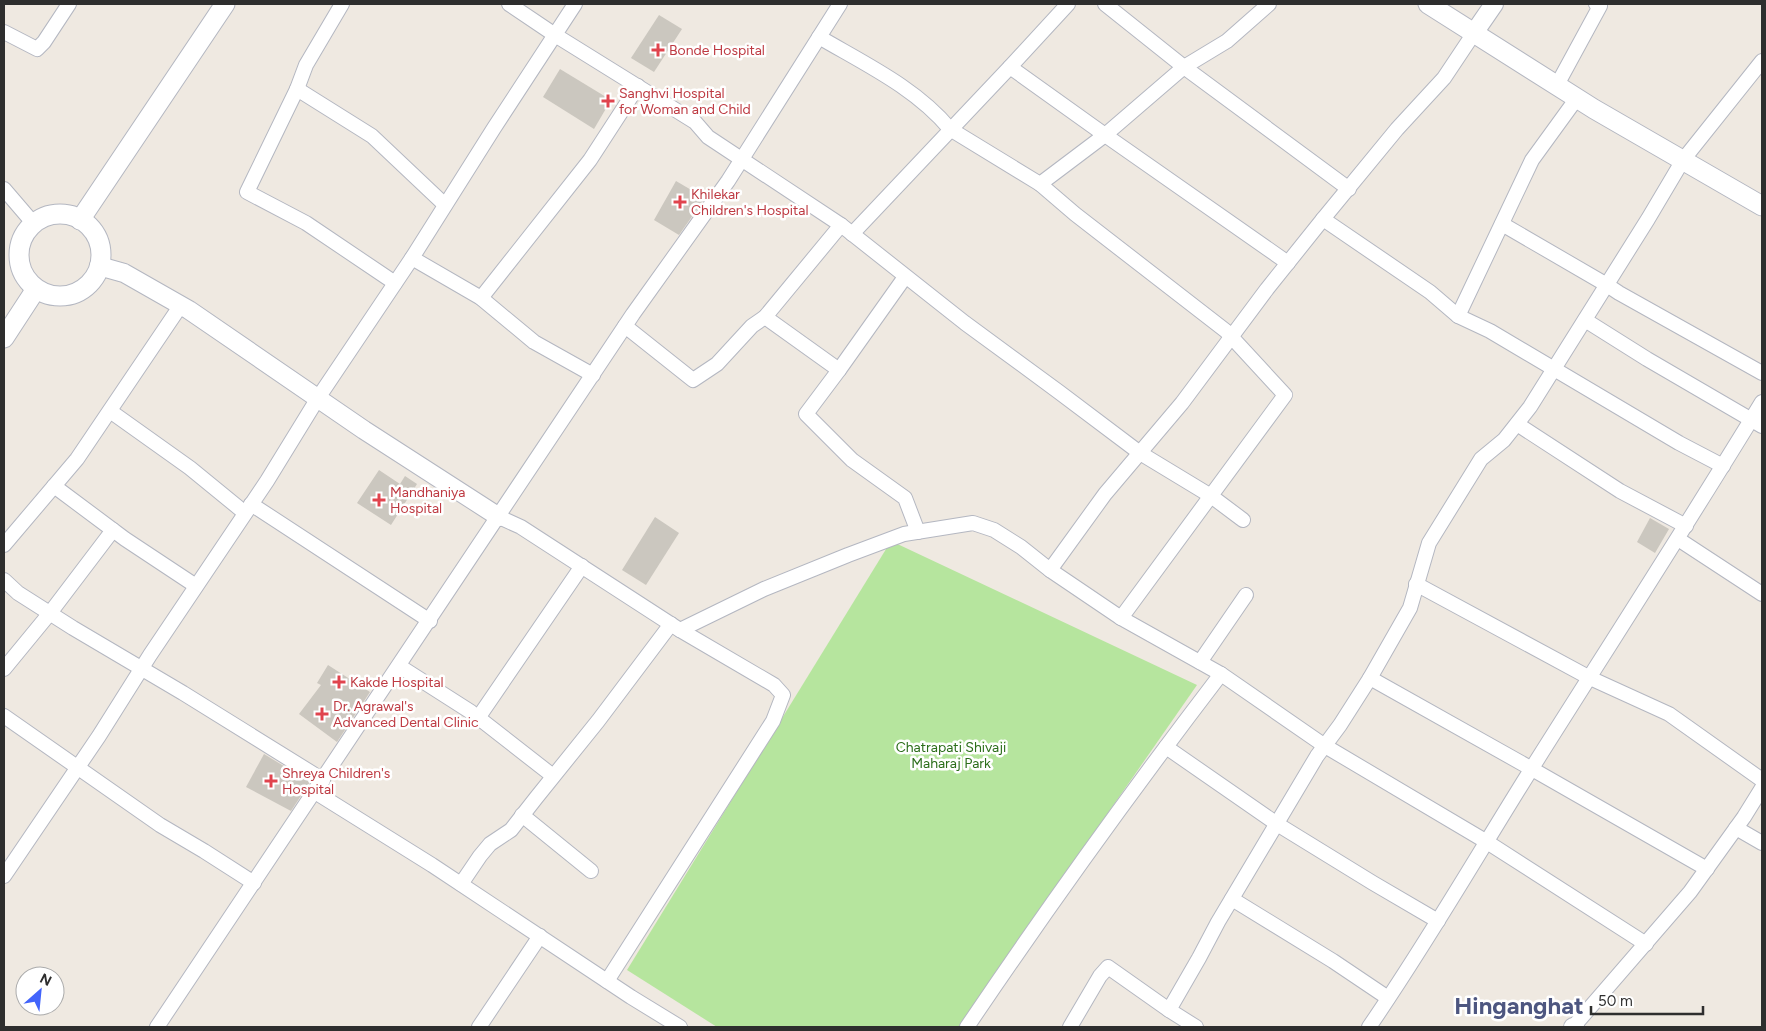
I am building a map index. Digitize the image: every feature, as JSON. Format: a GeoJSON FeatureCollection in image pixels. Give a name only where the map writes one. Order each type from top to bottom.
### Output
{"type":"FeatureCollection","features":[{"type":"Feature","properties":{"kind":"main road"},"geometry":{"type":"LineString","coordinates":[[80,220],[225,4]]}},
{"type":"Feature","properties":{"kind":"main road"},"geometry":{"type":"LineString","coordinates":[[1430,4],[1577,98],[1762,206]]}},
{"type":"Feature","properties":{"kind":"main road"},"geometry":{"type":"LineString","coordinates":[[54,215],[68,215],[80,220],[90,229],[97,240],[100,252],[99,266],[94,278],[85,287],[74,294],[48,295],[36,289],[26,279],[20,267],[18,253],[22,239],[34,224],[40,219],[54,215]]}},
{"type":"Feature","properties":{"kind":"main road"},"geometry":{"type":"LineString","coordinates":[[4,338],[36,289]]}},
{"type":"Feature","properties":{"kind":"street"},"geometry":{"type":"LineString","coordinates":[[4,32],[37,49],[44,42],[70,4]]}},
{"type":"Feature","properties":{"kind":"street"},"geometry":{"type":"LineString","coordinates":[[342,4],[306,65],[297,88],[247,192],[306,224],[396,283]]}},
{"type":"Feature","properties":{"kind":"street"},"geometry":{"type":"LineString","coordinates":[[509,4],[695,122],[708,137],[846,230],[905,277],[1140,453],[1211,496],[1243,520]]}},
{"type":"Feature","properties":{"kind":"street"},"geometry":{"type":"LineString","coordinates":[[4,876],[99,736],[141,668],[248,509],[318,398],[396,283],[575,4]]}},
{"type":"Feature","properties":{"kind":"street"},"geometry":{"type":"LineString","coordinates":[[157,1027],[430,621],[625,326],[742,160],[840,4]]}},
{"type":"Feature","properties":{"kind":"street"},"geometry":{"type":"LineString","coordinates":[[625,326],[693,380],[717,364],[752,326],[765,317],[846,230],[950,129],[1068,4]]}},
{"type":"Feature","properties":{"kind":"street"},"geometry":{"type":"LineString","coordinates":[[1105,4],[1184,67],[1349,189]]}},
{"type":"Feature","properties":{"kind":"street"},"geometry":{"type":"LineString","coordinates":[[1040,184],[1104,135],[1184,67],[1227,41],[1270,4]]}},
{"type":"Feature","properties":{"kind":"street"},"geometry":{"type":"LineString","coordinates":[[1050,570],[1105,494],[1182,403],[1323,219],[1397,129],[1444,78],[1494,4]]}},
{"type":"Feature","properties":{"kind":"street"},"geometry":{"type":"LineString","coordinates":[[1557,85],[1600,6],[1596,4]]}},
{"type":"Feature","properties":{"kind":"street"},"geometry":{"type":"LineString","coordinates":[[820,37],[900,84],[939,116],[950,129],[1040,184],[1075,214],[1232,337],[1285,395],[1120,618]]}},
{"type":"Feature","properties":{"kind":"street"},"geometry":{"type":"LineString","coordinates":[[1169,1010],[1317,756],[1340,725],[1370,678],[1410,608],[1428,543],[1481,459],[1504,440],[1530,407],[1683,160],[1762,60]]}},
{"type":"Feature","properties":{"kind":"street"},"geometry":{"type":"LineString","coordinates":[[1010,67],[1288,263]]}},
{"type":"Feature","properties":{"kind":"street"},"geometry":{"type":"LineString","coordinates":[[481,298],[590,160],[638,86]]}},
{"type":"Feature","properties":{"kind":"street"},"geometry":{"type":"LineString","coordinates":[[297,88],[372,136],[445,205]]}},
{"type":"Feature","properties":{"kind":"street"},"geometry":{"type":"LineString","coordinates":[[1458,316],[1532,160],[1577,98]]}},
{"type":"Feature","properties":{"kind":"street"},"geometry":{"type":"LineString","coordinates":[[4,189],[34,224]]}},
{"type":"Feature","properties":{"kind":"street"},"geometry":{"type":"LineString","coordinates":[[1323,219],[1430,292],[1458,316],[1490,331],[1679,443],[1723,466]]}},
{"type":"Feature","properties":{"kind":"street"},"geometry":{"type":"LineString","coordinates":[[1502,224],[1619,293],[1762,373]]}},
{"type":"Feature","properties":{"kind":"street"},"geometry":{"type":"LineString","coordinates":[[412,258],[481,298],[534,342],[593,375]]}},
{"type":"Feature","properties":{"kind":"street"},"geometry":{"type":"LineString","coordinates":[[99,266],[124,273],[182,305],[498,518],[521,527],[676,627],[774,685],[783,695],[773,721],[607,981]]}},
{"type":"Feature","properties":{"kind":"street"},"geometry":{"type":"LineString","coordinates":[[905,277],[806,414],[852,460],[905,498],[918,532]]}},
{"type":"Feature","properties":{"kind":"street"},"geometry":{"type":"LineString","coordinates":[[4,545],[77,459],[182,305]]}},
{"type":"Feature","properties":{"kind":"street"},"geometry":{"type":"LineString","coordinates":[[765,317],[839,370]]}},
{"type":"Feature","properties":{"kind":"street"},"geometry":{"type":"LineString","coordinates":[[1585,320],[1647,359],[1757,422]]}},
{"type":"Feature","properties":{"kind":"street"},"geometry":{"type":"LineString","coordinates":[[1368,1027],[1438,921],[1532,768],[1723,466],[1757,422],[1762,402]]}},
{"type":"Feature","properties":{"kind":"street"},"geometry":{"type":"LineString","coordinates":[[110,411],[248,509],[430,621]]}},
{"type":"Feature","properties":{"kind":"street"},"geometry":{"type":"LineString","coordinates":[[1517,424],[1620,491],[1686,526]]}},
{"type":"Feature","properties":{"kind":"street"},"geometry":{"type":"LineString","coordinates":[[54,486],[113,530],[196,586]]}},
{"type":"Feature","properties":{"kind":"street"},"geometry":{"type":"LineString","coordinates":[[461,884],[490,844],[511,830],[676,627],[848,555],[904,534],[973,523],[994,530],[1021,547],[1050,570],[1120,618],[1222,674],[1325,746],[1487,842],[1646,944]]}},
{"type":"Feature","properties":{"kind":"street"},"geometry":{"type":"LineString","coordinates":[[4,670],[113,530]]}},
{"type":"Feature","properties":{"kind":"street"},"geometry":{"type":"LineString","coordinates":[[1678,539],[1762,594]]}},
{"type":"Feature","properties":{"kind":"street"},"geometry":{"type":"LineString","coordinates":[[478,718],[582,566]]}},
{"type":"Feature","properties":{"kind":"street"},"geometry":{"type":"LineString","coordinates":[[4,580],[18,594],[323,780]]}},
{"type":"Feature","properties":{"kind":"street"},"geometry":{"type":"LineString","coordinates":[[1416,584],[1590,678],[1669,714],[1762,780]]}},
{"type":"Feature","properties":{"kind":"street"},"geometry":{"type":"LineString","coordinates":[[1200,662],[1246,595]]}},
{"type":"Feature","properties":{"kind":"street"},"geometry":{"type":"LineString","coordinates":[[399,666],[478,718],[553,776]]}},
{"type":"Feature","properties":{"kind":"street"},"geometry":{"type":"LineString","coordinates":[[967,1027],[1040,919],[1222,674]]}},
{"type":"Feature","properties":{"kind":"street"},"geometry":{"type":"LineString","coordinates":[[1370,678],[1532,768],[1707,869]]}},
{"type":"Feature","properties":{"kind":"street"},"geometry":{"type":"LineString","coordinates":[[4,716],[160,825],[254,883]]}},
{"type":"Feature","properties":{"kind":"street"},"geometry":{"type":"LineString","coordinates":[[1166,747],[1277,824],[1372,883],[1438,921]]}},
{"type":"Feature","properties":{"kind":"street"},"geometry":{"type":"LineString","coordinates":[[1574,1027],[1690,892],[1762,788]]}},
{"type":"Feature","properties":{"kind":"street"},"geometry":{"type":"LineString","coordinates":[[315,792],[461,884],[680,1027]]}},
{"type":"Feature","properties":{"kind":"street"},"geometry":{"type":"LineString","coordinates":[[522,816],[591,872]]}},
{"type":"Feature","properties":{"kind":"street"},"geometry":{"type":"LineString","coordinates":[[1736,828],[1762,843]]}},
{"type":"Feature","properties":{"kind":"street"},"geometry":{"type":"LineString","coordinates":[[1232,899],[1333,961],[1388,998]]}},
{"type":"Feature","properties":{"kind":"street"},"geometry":{"type":"LineString","coordinates":[[479,1027],[540,936]]}},
{"type":"Feature","properties":{"kind":"street"},"geometry":{"type":"LineString","coordinates":[[1070,1027],[1100,976],[1108,967],[1196,1027]]}},
{"type":"Feature","properties":{"kind":"green space","name":"Chatrapati Shivaji Maharaj Park"},"geometry":{"type":"Polygon","coordinates":[[[891,541],[1197,685],[959,1027],[717,1027],[627,970],[891,541]]]}},
{"type":"Feature","properties":{"kind":"building"},"geometry":{"type":"Polygon","coordinates":[[[659,15],[682,29],[654,72],[631,58],[659,15]]]}},
{"type":"Feature","properties":{"kind":"building"},"geometry":{"type":"Polygon","coordinates":[[[560,69],[611,100],[594,129],[543,97],[560,69]]]}},
{"type":"Feature","properties":{"kind":"building"},"geometry":{"type":"Polygon","coordinates":[[[676,181],[705,198],[679,235],[654,220],[676,181]]]}},
{"type":"Feature","properties":{"kind":"building"},"geometry":{"type":"Polygon","coordinates":[[[379,470],[400,484],[405,476],[417,484],[391,525],[357,503],[379,470]]]}},
{"type":"Feature","properties":{"kind":"building"},"geometry":{"type":"Polygon","coordinates":[[[655,517],[679,533],[646,585],[622,570],[655,517]]]}},
{"type":"Feature","properties":{"kind":"building"},"geometry":{"type":"Polygon","coordinates":[[[1650,518],[1669,529],[1655,553],[1637,542],[1650,518]]]}},
{"type":"Feature","properties":{"kind":"building"},"geometry":{"type":"Polygon","coordinates":[[[328,665],[370,692],[337,742],[299,714],[321,685],[317,683],[328,665]]]}},
{"type":"Feature","properties":{"kind":"building"},"geometry":{"type":"Polygon","coordinates":[[[264,754],[310,782],[291,811],[246,787],[264,754]]]}},
{"type":"Feature","properties":{"kind":"place","name":"Bonde Hospital"},"geometry":{"type":"Point","coordinates":[658,50]}},
{"type":"Feature","properties":{"kind":"place","name":"Sanghvi Hospital for Woman and Child"},"geometry":{"type":"Point","coordinates":[608,101]}},
{"type":"Feature","properties":{"kind":"place","name":"Khilekar Children's Hospital"},"geometry":{"type":"Point","coordinates":[680,202]}},
{"type":"Feature","properties":{"kind":"place","name":"Mandhaniya Hospital"},"geometry":{"type":"Point","coordinates":[379,500]}},
{"type":"Feature","properties":{"kind":"place","name":"Kakde Hospital"},"geometry":{"type":"Point","coordinates":[339,682]}},
{"type":"Feature","properties":{"kind":"place","name":"Dr. Agrawal's Advanced Dental Clinic"},"geometry":{"type":"Point","coordinates":[322,714]}},
{"type":"Feature","properties":{"kind":"place","name":"Shreya Children's Hospital"},"geometry":{"type":"Point","coordinates":[271,781]}},
{"type":"Feature","properties":{"kind":"district","name":"Hinganghat"},"geometry":{"type":"Point","coordinates":[1519,1005]}}]}
